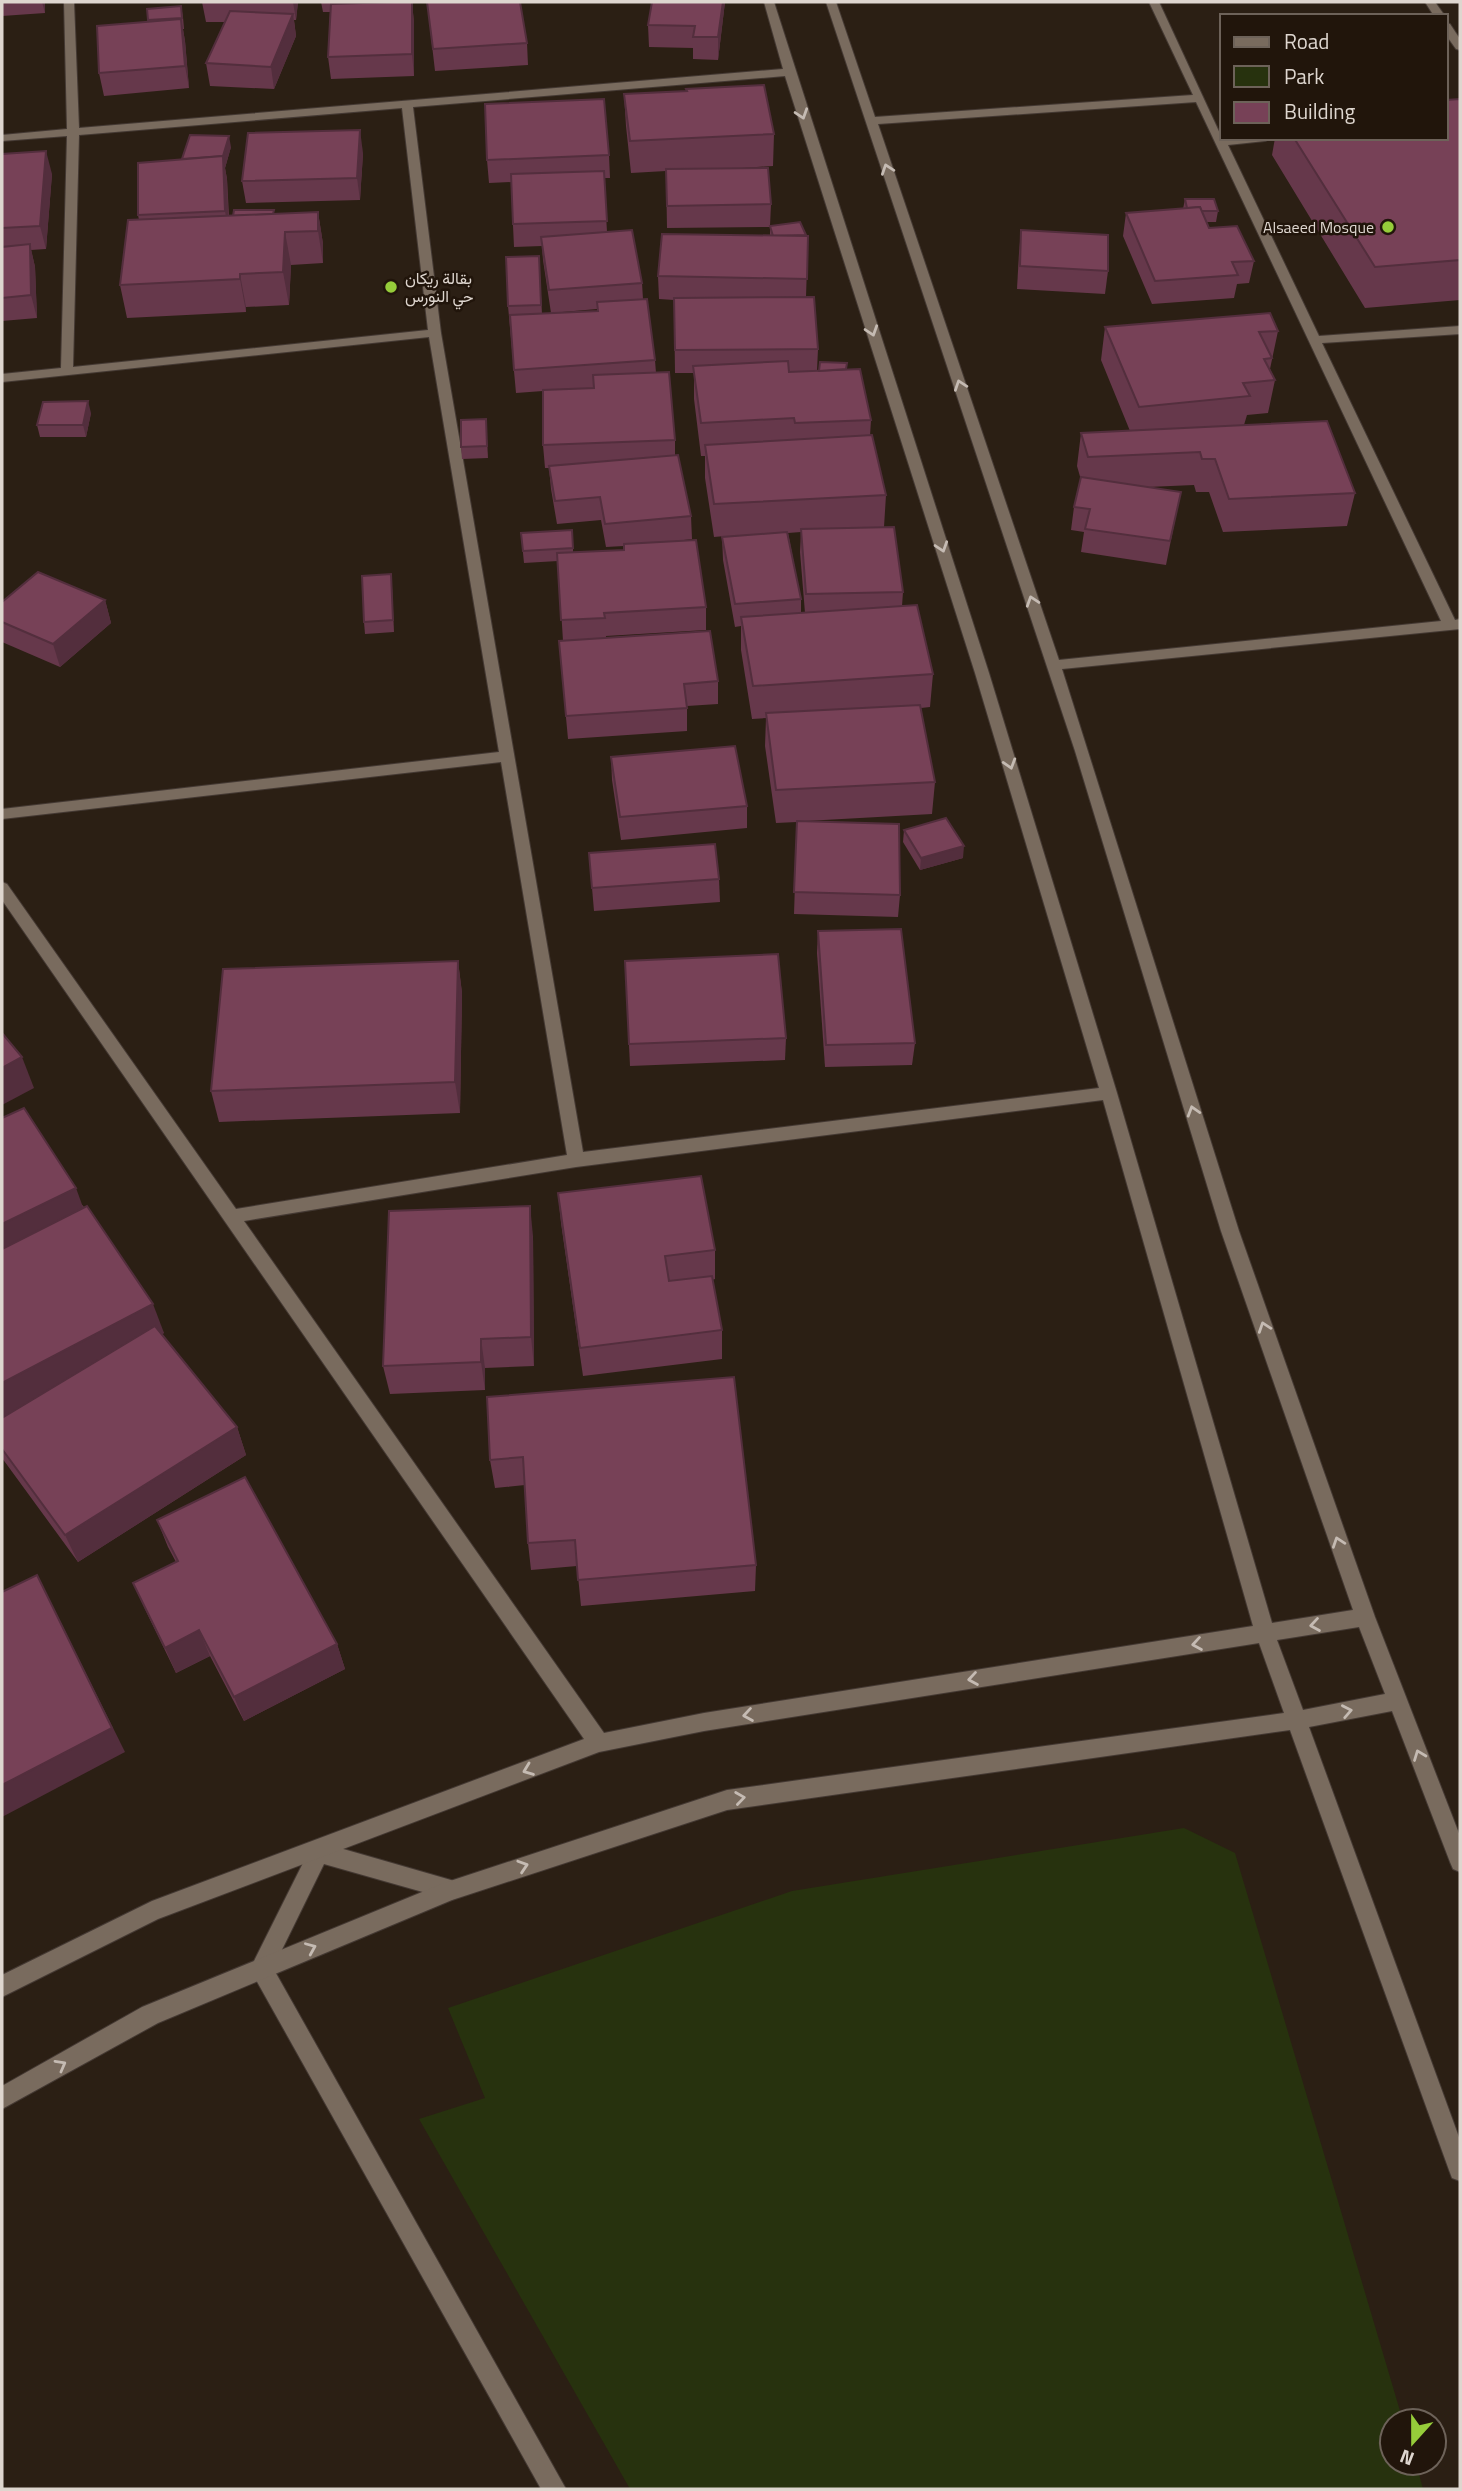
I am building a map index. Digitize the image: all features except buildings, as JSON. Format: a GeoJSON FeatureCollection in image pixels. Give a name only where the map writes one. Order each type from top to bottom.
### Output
{"type":"FeatureCollection","features":[{"type":"Feature","properties":{"kind":"street"},"geometry":{"type":"LineString","coordinates":[[67,371],[73,133],[69,2]]}},
{"type":"Feature","properties":{"kind":"street"},"geometry":{"type":"LineString","coordinates":[[769,2],[789,72],[982,673],[1109,1093],[1265,1633],[1460,2170]]}},
{"type":"Feature","properties":{"kind":"street"},"geometry":{"type":"LineString","coordinates":[[831,2],[1053,666],[1230,1231],[1365,1617],[1398,1701],[1452,1817],[1460,1862]]}},
{"type":"Feature","properties":{"kind":"street"},"geometry":{"type":"LineString","coordinates":[[1154,2],[1220,140]]}},
{"type":"Feature","properties":{"kind":"street"},"geometry":{"type":"LineString","coordinates":[[1448,29],[1460,47]]}},
{"type":"Feature","properties":{"kind":"street"},"geometry":{"type":"LineString","coordinates":[[2,138],[789,72]]}},
{"type":"Feature","properties":{"kind":"street"},"geometry":{"type":"LineString","coordinates":[[870,121],[1200,98]]}},
{"type":"Feature","properties":{"kind":"street"},"geometry":{"type":"LineString","coordinates":[[408,103],[435,332],[576,1160]]}},
{"type":"Feature","properties":{"kind":"street"},"geometry":{"type":"LineString","coordinates":[[1053,666],[1455,625],[1221,142],[1243,140]]}},
{"type":"Feature","properties":{"kind":"street"},"geometry":{"type":"LineString","coordinates":[[1315,340],[1460,330]]}},
{"type":"Feature","properties":{"kind":"street"},"geometry":{"type":"LineString","coordinates":[[2,378],[435,332]]}},
{"type":"Feature","properties":{"kind":"street"},"geometry":{"type":"LineString","coordinates":[[2,814],[506,755]]}},
{"type":"Feature","properties":{"kind":"street"},"geometry":{"type":"LineString","coordinates":[[2,888],[234,1216],[599,1743]]}},
{"type":"Feature","properties":{"kind":"street"},"geometry":{"type":"LineString","coordinates":[[234,1216],[576,1160],[1109,1093]]}},
{"type":"Feature","properties":{"kind":"street"},"geometry":{"type":"LineString","coordinates":[[2,1986],[152,1911],[599,1743],[717,1719],[1365,1617]]}},
{"type":"Feature","properties":{"kind":"street"},"geometry":{"type":"LineString","coordinates":[[2,2098],[150,2015],[451,1890],[727,1800],[1297,1720],[1398,1701]]}},
{"type":"Feature","properties":{"kind":"street"},"geometry":{"type":"LineString","coordinates":[[261,1969],[319,1852],[451,1890]]}},
{"type":"Feature","properties":{"kind":"street"},"geometry":{"type":"LineString","coordinates":[[261,1969],[554,2489]]}},
{"type":"Feature","properties":{"kind":"green space"},"geometry":{"type":"Polygon","coordinates":[[[1184,1828],[1235,1853],[1399,2407],[1378,2407],[1378,2477],[1420,2477],[1423,2489],[630,2489],[419,2119],[485,2098],[448,2008],[792,1891],[1184,1828]]]}},
{"type":"Feature","properties":{"kind":"place","name":"Alsaeed Mosque"},"geometry":{"type":"Point","coordinates":[1388,227]}},
{"type":"Feature","properties":{"kind":"place","name":"بقالة ريكان حي النورس"},"geometry":{"type":"Point","coordinates":[391,287]}}]}
